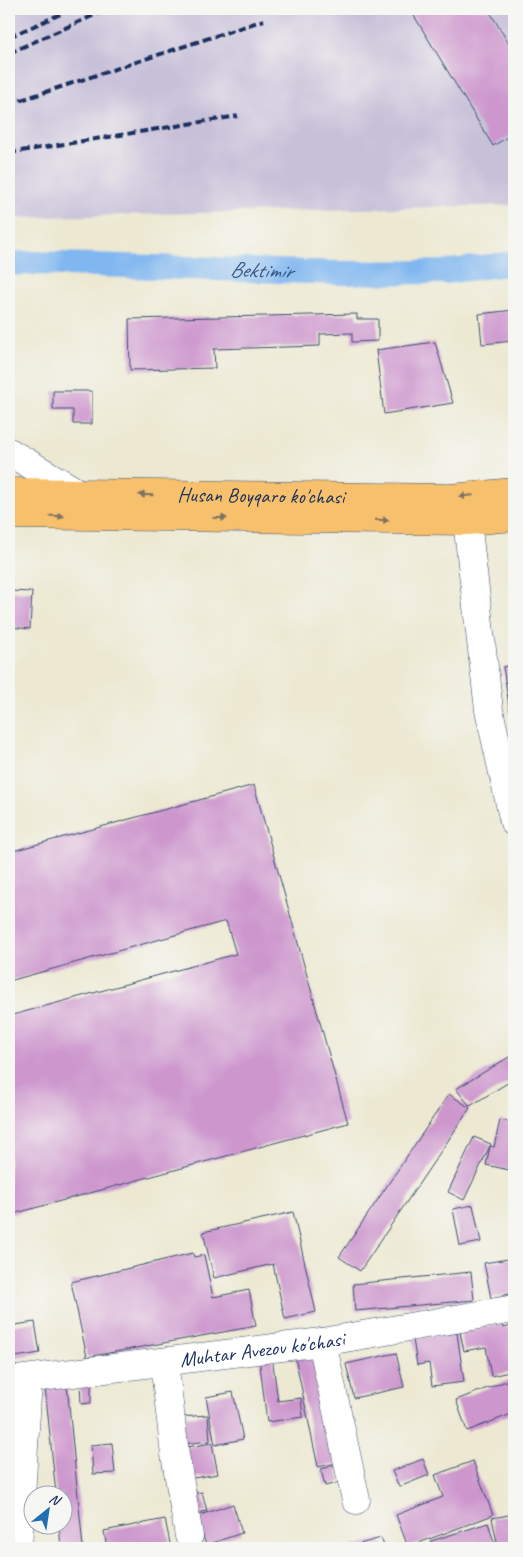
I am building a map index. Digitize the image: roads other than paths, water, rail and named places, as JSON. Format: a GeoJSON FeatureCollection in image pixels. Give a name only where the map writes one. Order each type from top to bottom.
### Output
{"type":"FeatureCollection","features":[{"type":"Feature","properties":{"kind":"main road","name":"Husan Boyqaro ko'chasi"},"geometry":{"type":"LineString","coordinates":[[9,492],[451,498],[514,492]]}},
{"type":"Feature","properties":{"kind":"main road","name":"Husan Boyqaro ko'chasi"},"geometry":{"type":"LineString","coordinates":[[9,515],[467,521],[514,517]]}},
{"type":"Feature","properties":{"kind":"street"},"geometry":{"type":"LineString","coordinates":[[9,452],[80,494]]}},
{"type":"Feature","properties":{"kind":"street"},"geometry":{"type":"LineString","coordinates":[[467,521],[489,710],[504,732],[514,822]]}},
{"type":"Feature","properties":{"kind":"street","name":"Muhtar Avezov ko'chasi"},"geometry":{"type":"LineString","coordinates":[[18,1380],[322,1342],[514,1309]]}},
{"type":"Feature","properties":{"kind":"street"},"geometry":{"type":"LineString","coordinates":[[322,1342],[356,1500]]}},
{"type":"Feature","properties":{"kind":"street"},"geometry":{"type":"LineString","coordinates":[[164,1362],[175,1454],[189,1536]]}},
{"type":"Feature","properties":{"kind":"street"},"geometry":{"type":"LineString","coordinates":[[18,1380],[18,1548]]}},
{"type":"Feature","properties":{"kind":"waterway","name":"Bektimir"},"geometry":{"type":"LineString","coordinates":[[9,264],[33,263],[343,273],[444,272],[514,263]]}},
{"type":"Feature","properties":{"kind":"railway"},"geometry":{"type":"LineString","coordinates":[[9,37],[72,9]]}},
{"type":"Feature","properties":{"kind":"railway"},"geometry":{"type":"LineString","coordinates":[[9,53],[108,9]]}},
{"type":"Feature","properties":{"kind":"railway"},"geometry":{"type":"LineString","coordinates":[[9,104],[264,20]]}},
{"type":"Feature","properties":{"kind":"railway"},"geometry":{"type":"LineString","coordinates":[[9,153],[238,116]]}}]}
